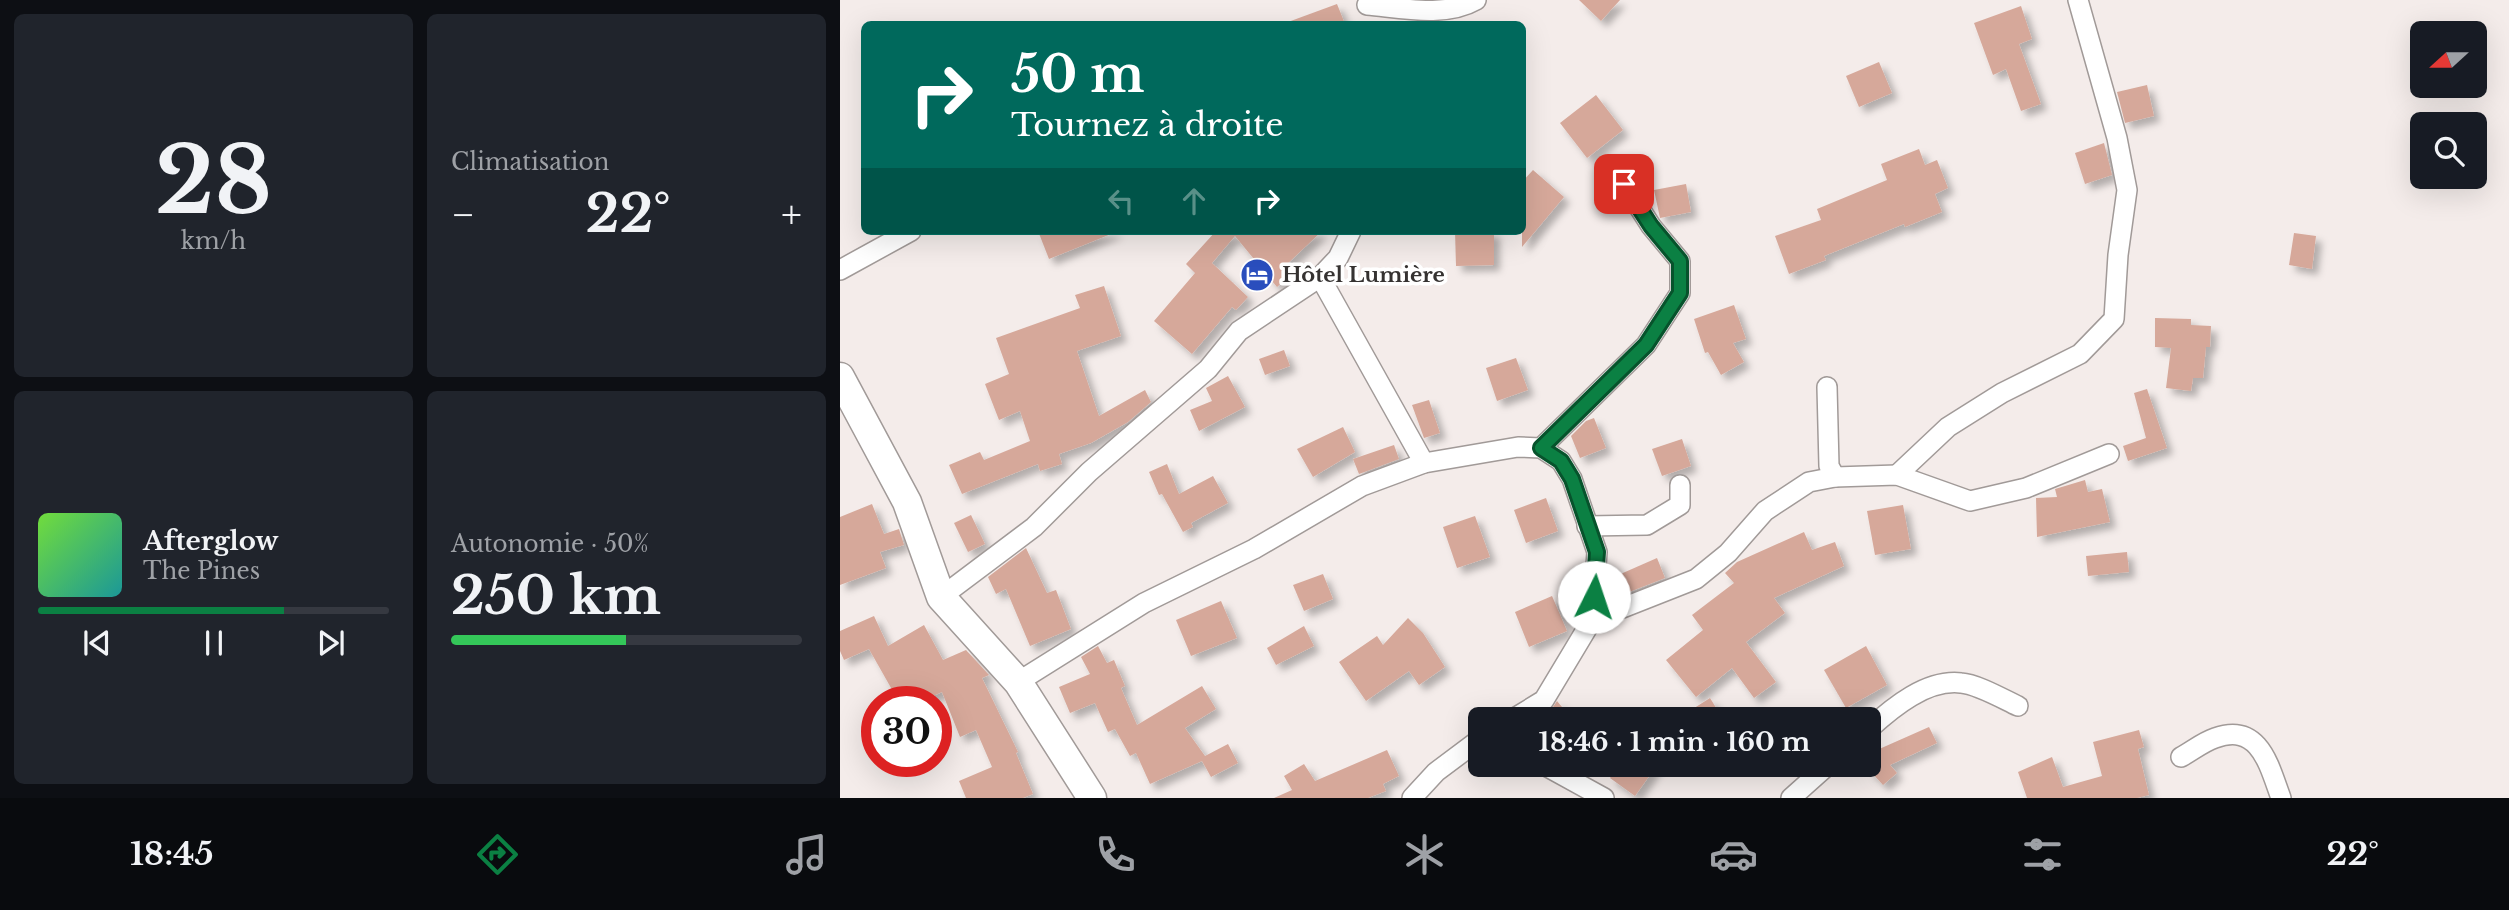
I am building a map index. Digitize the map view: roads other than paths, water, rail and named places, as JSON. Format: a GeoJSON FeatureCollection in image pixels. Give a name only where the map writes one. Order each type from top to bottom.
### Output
{"type":"FeatureCollection","features":[{"type":"Feature","properties":{"kind":"main road"},"geometry":{"type":"LineString","coordinates":[[840,377],[907,502],[941,597],[1018,682],[1092,798]]}},
{"type":"Feature","properties":{"kind":"street"},"geometry":{"type":"LineString","coordinates":[[1373,21],[1370,3],[1429,10],[1464,7],[1476,0]]}},
{"type":"Feature","properties":{"kind":"street"},"geometry":{"type":"LineString","coordinates":[[1897,475],[1948,427],[2002,393],[2080,355],[2114,319],[2118,256],[2127,190],[2117,138],[2078,0]]}},
{"type":"Feature","properties":{"kind":"street"},"geometry":{"type":"LineString","coordinates":[[1541,448],[1646,345],[1680,293],[1680,261],[1651,226],[1616,171]]}},
{"type":"Feature","properties":{"kind":"street"},"geometry":{"type":"LineString","coordinates":[[840,270],[904,235]]}},
{"type":"Feature","properties":{"kind":"street"},"geometry":{"type":"LineString","coordinates":[[941,597],[1034,527],[1089,472],[1208,369],[1239,331],[1320,277],[1338,258],[1349,235]]}},
{"type":"Feature","properties":{"kind":"street"},"geometry":{"type":"LineString","coordinates":[[1320,277],[1424,463]]}},
{"type":"Feature","properties":{"kind":"street"},"geometry":{"type":"LineString","coordinates":[[1827,387],[1829,466],[1835,477]]}},
{"type":"Feature","properties":{"kind":"street"},"geometry":{"type":"LineString","coordinates":[[1018,682],[1144,603],[1254,549],[1362,486],[1424,463],[1518,447],[1541,448],[1561,461],[1572,479],[1597,552],[1592,620],[1544,700],[1533,707]]}},
{"type":"Feature","properties":{"kind":"street"},"geometry":{"type":"LineString","coordinates":[[1592,620],[1696,579],[1728,553],[1765,511],[1809,482],[1835,477],[1897,475],[1970,501],[2026,488],[2109,454]]}},
{"type":"Feature","properties":{"kind":"street"},"geometry":{"type":"LineString","coordinates":[[1587,526],[1647,525],[1679,505],[1680,485]]}},
{"type":"Feature","properties":{"kind":"street"},"geometry":{"type":"LineString","coordinates":[[1881,718],[1921,692],[1942,684],[1963,682],[2018,706]]}},
{"type":"Feature","properties":{"kind":"street"},"geometry":{"type":"LineString","coordinates":[[2181,757],[2215,738],[2238,734],[2254,741],[2266,757],[2281,798]]}},
{"type":"Feature","properties":{"kind":"street"},"geometry":{"type":"LineString","coordinates":[[1412,798],[1436,772],[1468,748]]}},
{"type":"Feature","properties":{"kind":"street"},"geometry":{"type":"LineString","coordinates":[[1566,777],[1604,798]]}},
{"type":"Feature","properties":{"kind":"street"},"geometry":{"type":"LineString","coordinates":[[1791,798],[1815,777]]}},
{"type":"Feature","properties":{"kind":"place","name":"Hôtel Lumière"},"geometry":{"type":"Point","coordinates":[1257,275]}}]}
